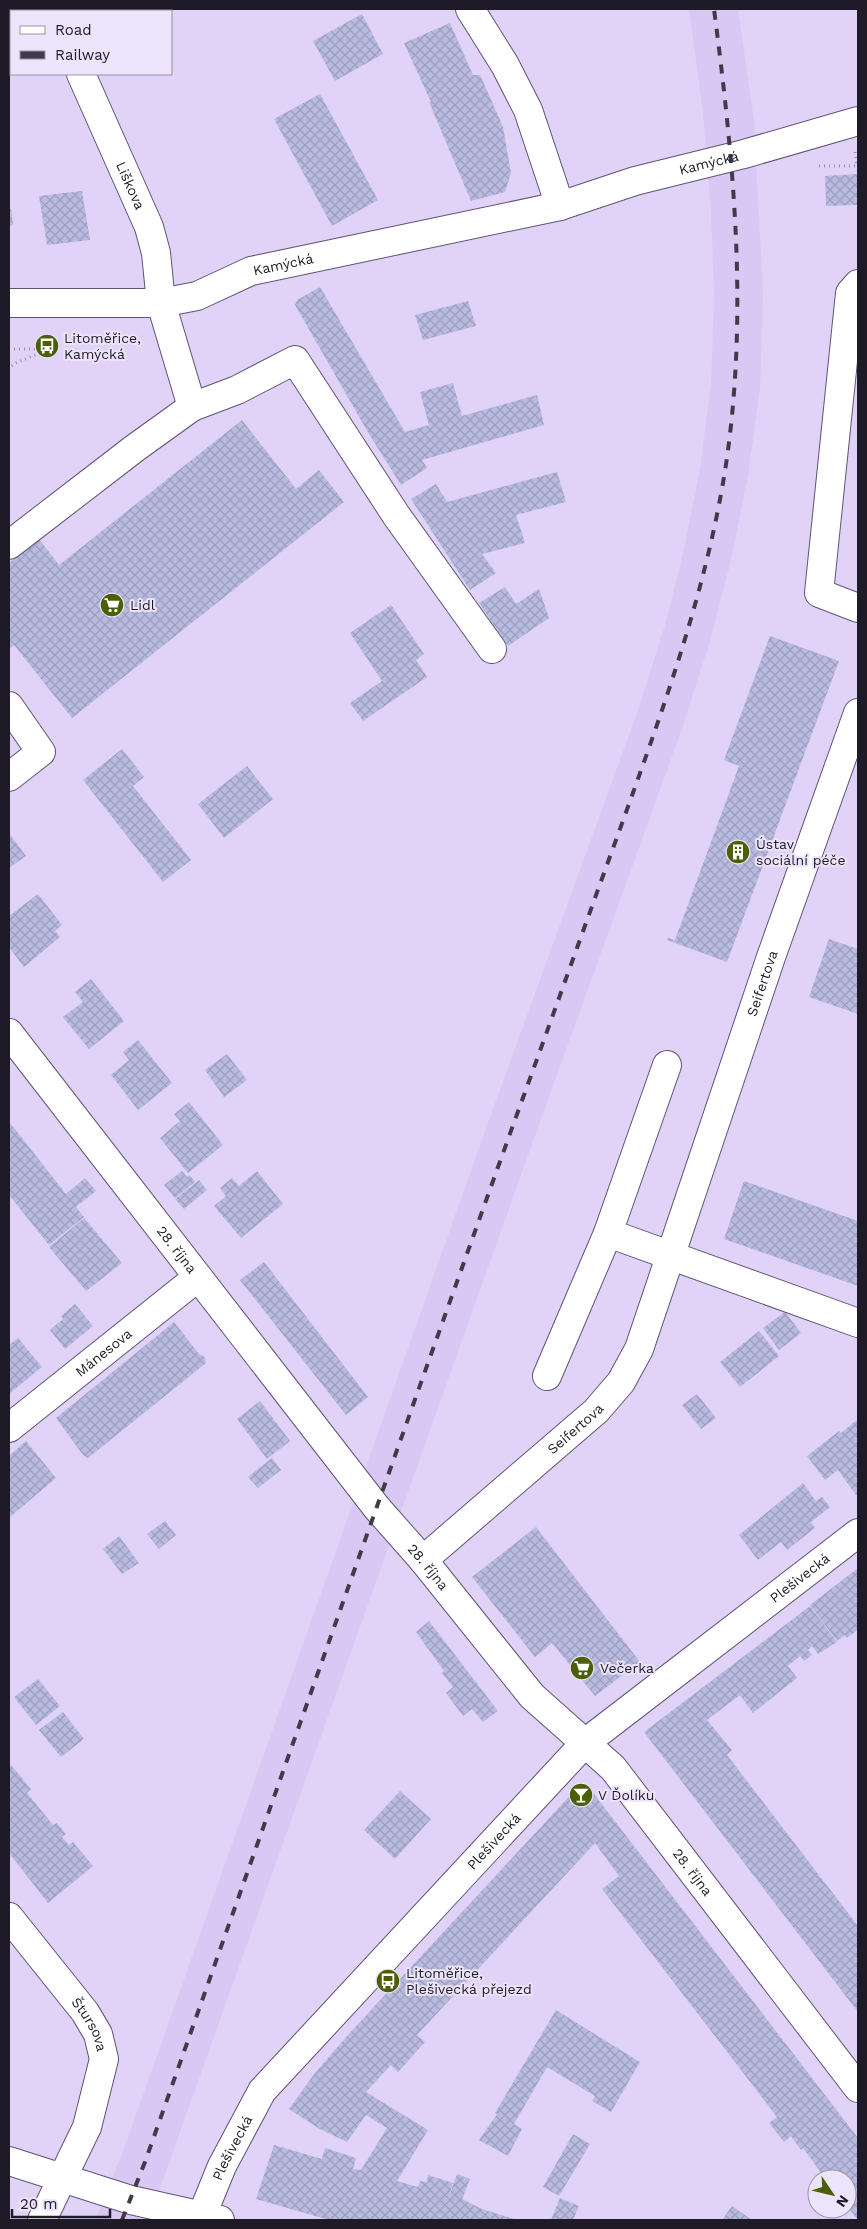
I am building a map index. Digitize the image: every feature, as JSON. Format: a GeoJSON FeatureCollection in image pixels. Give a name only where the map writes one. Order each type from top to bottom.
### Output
{"type":"FeatureCollection","features":[{"type":"Feature","properties":{"kind":"street"},"geometry":{"type":"LineString","coordinates":[[470,9],[505,65],[528,110],[560,206]]}},
{"type":"Feature","properties":{"kind":"street","name":"Liškova"},"geometry":{"type":"LineString","coordinates":[[81,75],[149,227],[156,253],[161,303],[192,407]]}},
{"type":"Feature","properties":{"kind":"street","name":"Kamýcká"},"geometry":{"type":"LineString","coordinates":[[9,303],[161,303],[197,296],[251,271],[560,206],[635,181],[744,154],[858,121]]}},
{"type":"Feature","properties":{"kind":"street"},"geometry":{"type":"LineString","coordinates":[[858,284],[850,293],[819,593],[858,608]]}},
{"type":"Feature","properties":{"kind":"street"},"geometry":{"type":"LineString","coordinates":[[9,546],[134,448],[192,407],[237,390],[295,360],[396,515],[492,649]]}},
{"type":"Feature","properties":{"kind":"street"},"geometry":{"type":"LineString","coordinates":[[9,706],[41,752],[9,777]]}},
{"type":"Feature","properties":{"kind":"street","name":"Seifertova"},"geometry":{"type":"LineString","coordinates":[[423,1560],[596,1410],[621,1382],[639,1349],[771,957],[858,713]]}},
{"type":"Feature","properties":{"kind":"street","name":"28. října"},"geometry":{"type":"LineString","coordinates":[[9,1033],[377,1508],[423,1560],[532,1696],[613,1768],[858,2088]]}},
{"type":"Feature","properties":{"kind":"street"},"geometry":{"type":"LineString","coordinates":[[547,1376],[608,1234],[667,1065]]}},
{"type":"Feature","properties":{"kind":"street"},"geometry":{"type":"LineString","coordinates":[[608,1234],[858,1323]]}},
{"type":"Feature","properties":{"kind":"street","name":"Mánesova"},"geometry":{"type":"LineString","coordinates":[[9,1428],[198,1277]]}},
{"type":"Feature","properties":{"kind":"street","name":"Plešivecká"},"geometry":{"type":"LineString","coordinates":[[207,2218],[222,2166],[262,2090],[584,1743],[858,1534]]}},
{"type":"Feature","properties":{"kind":"street","name":"Štursova"},"geometry":{"type":"LineString","coordinates":[[9,1917],[85,2012],[98,2034],[104,2059],[87,2127],[42,2220]]}},
{"type":"Feature","properties":{"kind":"street"},"geometry":{"type":"LineString","coordinates":[[9,2161],[131,2200],[207,2218]]}},
{"type":"Feature","properties":{"kind":"path"},"geometry":{"type":"LineString","coordinates":[[812,166],[858,166]]}},
{"type":"Feature","properties":{"kind":"path"},"geometry":{"type":"LineString","coordinates":[[9,349],[49,349],[16,363],[9,368]]}},
{"type":"Feature","properties":{"kind":"shaded area"},"geometry":{"type":"Polygon","coordinates":[[[689,9],[738,9],[754,121],[763,294],[760,388],[748,476],[731,560],[711,638],[682,729],[153,2208],[148,2220],[95,2220],[122,2154],[485,1131],[637,713],[665,625],[684,549],[700,468],[711,384],[714,294],[711,212],[703,113],[689,9]]]}},
{"type":"Feature","properties":{"kind":"building"},"geometry":{"type":"Polygon","coordinates":[[[362,14],[383,54],[335,81],[313,41],[362,14]]]}},
{"type":"Feature","properties":{"kind":"building"},"geometry":{"type":"Polygon","coordinates":[[[450,23],[473,75],[480,75],[503,127],[511,173],[505,192],[471,201],[429,102],[431,102],[404,43],[450,23]]]}},
{"type":"Feature","properties":{"kind":"building"},"geometry":{"type":"Polygon","coordinates":[[[320,94],[378,200],[332,226],[274,119],[320,94]]]}},
{"type":"Feature","properties":{"kind":"building"},"geometry":{"type":"Polygon","coordinates":[[[858,174],[858,205],[826,206],[825,176],[858,174]]]}},
{"type":"Feature","properties":{"kind":"building"},"geometry":{"type":"Polygon","coordinates":[[[82,191],[90,240],[47,245],[39,196],[82,191]]]}},
{"type":"Feature","properties":{"kind":"building"},"geometry":{"type":"Polygon","coordinates":[[[9,209],[11,209],[13,225],[9,226],[9,209]]]}},
{"type":"Feature","properties":{"kind":"building"},"geometry":{"type":"Polygon","coordinates":[[[320,287],[405,432],[429,425],[420,392],[453,383],[462,416],[537,395],[544,425],[422,460],[427,468],[401,485],[369,434],[295,305],[297,300],[320,287]]]}},
{"type":"Feature","properties":{"kind":"building"},"geometry":{"type":"Polygon","coordinates":[[[468,301],[476,326],[423,340],[415,315],[468,301]]]}},
{"type":"Feature","properties":{"kind":"building","name":"Lidl"},"geometry":{"type":"Polygon","coordinates":[[[242,420],[296,489],[319,470],[344,502],[72,718],[14,645],[9,649],[9,563],[39,539],[59,565],[242,420]]]}},
{"type":"Feature","properties":{"kind":"building"},"geometry":{"type":"Polygon","coordinates":[[[557,472],[566,502],[516,515],[525,543],[482,554],[496,573],[470,590],[411,499],[436,484],[447,502],[557,472]]]}},
{"type":"Feature","properties":{"kind":"building"},"geometry":{"type":"Polygon","coordinates":[[[505,587],[516,604],[539,589],[549,618],[508,646],[479,603],[505,587]]]}},
{"type":"Feature","properties":{"kind":"building"},"geometry":{"type":"Polygon","coordinates":[[[391,605],[424,654],[416,660],[427,677],[363,721],[350,703],[382,681],[350,633],[391,605]]]}},
{"type":"Feature","properties":{"kind":"building","name":"Ústav sociální péče"},"geometry":{"type":"Polygon","coordinates":[[[770,636],[839,661],[727,962],[667,940],[668,938],[675,940],[739,766],[724,760],[770,636]]]}},
{"type":"Feature","properties":{"kind":"building"},"geometry":{"type":"Polygon","coordinates":[[[122,749],[144,777],[133,786],[191,860],[163,882],[83,780],[122,749]]]}},
{"type":"Feature","properties":{"kind":"building"},"geometry":{"type":"Polygon","coordinates":[[[247,766],[273,799],[224,838],[198,804],[247,766]]]}},
{"type":"Feature","properties":{"kind":"building"},"geometry":{"type":"Polygon","coordinates":[[[9,833],[26,856],[9,868],[9,833]]]}},
{"type":"Feature","properties":{"kind":"building"},"geometry":{"type":"Polygon","coordinates":[[[38,894],[62,925],[55,931],[60,937],[24,967],[9,947],[9,916],[38,894]]]}},
{"type":"Feature","properties":{"kind":"building"},"geometry":{"type":"Polygon","coordinates":[[[829,939],[858,949],[858,1014],[809,997],[829,939]]]}},
{"type":"Feature","properties":{"kind":"building"},"geometry":{"type":"Polygon","coordinates":[[[91,979],[124,1021],[89,1049],[63,1017],[83,1002],[75,992],[91,979]]]}},
{"type":"Feature","properties":{"kind":"building"},"geometry":{"type":"Polygon","coordinates":[[[138,1040],[172,1083],[138,1110],[111,1075],[129,1060],[123,1052],[138,1040]]]}},
{"type":"Feature","properties":{"kind":"building"},"geometry":{"type":"Polygon","coordinates":[[[227,1054],[247,1080],[224,1097],[205,1070],[227,1054]]]}},
{"type":"Feature","properties":{"kind":"building"},"geometry":{"type":"Polygon","coordinates":[[[189,1102],[223,1145],[188,1173],[160,1138],[180,1121],[174,1114],[189,1102]]]}},
{"type":"Feature","properties":{"kind":"building"},"geometry":{"type":"Polygon","coordinates":[[[11,1124],[66,1194],[85,1178],[96,1191],[76,1207],[84,1217],[49,1245],[9,1195],[9,1126],[11,1124]]]}},
{"type":"Feature","properties":{"kind":"building"},"geometry":{"type":"Polygon","coordinates":[[[182,1171],[187,1177],[190,1175],[195,1182],[175,1198],[164,1185],[182,1171]]]}},
{"type":"Feature","properties":{"kind":"building"},"geometry":{"type":"Polygon","coordinates":[[[257,1171],[283,1204],[241,1238],[214,1206],[226,1196],[220,1188],[232,1178],[239,1186],[257,1171]]]}},
{"type":"Feature","properties":{"kind":"building"},"geometry":{"type":"Polygon","coordinates":[[[199,1180],[207,1190],[184,1209],[175,1199],[199,1180]]]}},
{"type":"Feature","properties":{"kind":"building"},"geometry":{"type":"Polygon","coordinates":[[[744,1181],[858,1221],[858,1286],[724,1239],[744,1181]]]}},
{"type":"Feature","properties":{"kind":"building"},"geometry":{"type":"Polygon","coordinates":[[[84,1218],[122,1263],[86,1291],[49,1247],[84,1218]]]}},
{"type":"Feature","properties":{"kind":"building"},"geometry":{"type":"Polygon","coordinates":[[[264,1262],[368,1397],[346,1415],[240,1280],[264,1262]]]}},
{"type":"Feature","properties":{"kind":"building"},"geometry":{"type":"Polygon","coordinates":[[[75,1304],[93,1326],[65,1349],[50,1330],[63,1319],[61,1316],[75,1304]]]}},
{"type":"Feature","properties":{"kind":"building"},"geometry":{"type":"Polygon","coordinates":[[[785,1312],[801,1333],[779,1350],[763,1328],[785,1312]]]}},
{"type":"Feature","properties":{"kind":"building"},"geometry":{"type":"Polygon","coordinates":[[[174,1322],[199,1354],[205,1357],[206,1363],[88,1458],[83,1455],[56,1418],[174,1322]]]}},
{"type":"Feature","properties":{"kind":"building"},"geometry":{"type":"Polygon","coordinates":[[[759,1331],[779,1356],[740,1387],[720,1362],[759,1331]]]}},
{"type":"Feature","properties":{"kind":"building"},"geometry":{"type":"Polygon","coordinates":[[[18,1338],[42,1367],[9,1394],[9,1345],[18,1338]]]}},
{"type":"Feature","properties":{"kind":"building"},"geometry":{"type":"Polygon","coordinates":[[[697,1394],[716,1418],[701,1429],[682,1405],[697,1394]]]}},
{"type":"Feature","properties":{"kind":"building"},"geometry":{"type":"Polygon","coordinates":[[[260,1401],[290,1441],[267,1459],[237,1419],[260,1401]]]}},
{"type":"Feature","properties":{"kind":"building"},"geometry":{"type":"Polygon","coordinates":[[[858,1419],[858,1494],[856,1495],[838,1470],[825,1480],[807,1456],[858,1419]]]}},
{"type":"Feature","properties":{"kind":"building"},"geometry":{"type":"Polygon","coordinates":[[[26,1441],[56,1478],[9,1518],[9,1456],[26,1441]]]}},
{"type":"Feature","properties":{"kind":"building"},"geometry":{"type":"Polygon","coordinates":[[[272,1458],[281,1470],[258,1488],[248,1477],[272,1458]]]}},
{"type":"Feature","properties":{"kind":"building"},"geometry":{"type":"Polygon","coordinates":[[[803,1483],[816,1501],[822,1497],[830,1507],[811,1522],[815,1528],[787,1550],[781,1542],[758,1560],[739,1535],[803,1483]]]}},
{"type":"Feature","properties":{"kind":"building"},"geometry":{"type":"Polygon","coordinates":[[[165,1521],[176,1535],[159,1549],[147,1534],[165,1521]]]}},
{"type":"Feature","properties":{"kind":"building"},"geometry":{"type":"Polygon","coordinates":[[[536,1527],[640,1662],[595,1696],[552,1643],[535,1657],[472,1577],[536,1527]]]}},
{"type":"Feature","properties":{"kind":"building"},"geometry":{"type":"Polygon","coordinates":[[[119,1536],[139,1563],[122,1574],[103,1549],[119,1536]]]}},
{"type":"Feature","properties":{"kind":"building"},"geometry":{"type":"Polygon","coordinates":[[[858,1568],[858,1630],[847,1638],[845,1635],[837,1641],[810,1605],[858,1568]]]}},
{"type":"Feature","properties":{"kind":"building"},"geometry":{"type":"Polygon","coordinates":[[[810,1606],[837,1642],[818,1654],[812,1646],[808,1650],[812,1655],[804,1661],[800,1656],[788,1666],[797,1678],[753,1713],[740,1695],[707,1720],[732,1750],[727,1755],[858,1926],[858,2012],[644,1732],[810,1606]]]}},
{"type":"Feature","properties":{"kind":"building"},"geometry":{"type":"Polygon","coordinates":[[[429,1621],[498,1711],[483,1722],[472,1709],[463,1716],[446,1693],[453,1687],[416,1632],[429,1621]]]}},
{"type":"Feature","properties":{"kind":"building"},"geometry":{"type":"Polygon","coordinates":[[[38,1679],[60,1706],[36,1725],[14,1697],[38,1679]]]}},
{"type":"Feature","properties":{"kind":"building"},"geometry":{"type":"Polygon","coordinates":[[[63,1712],[84,1739],[61,1757],[39,1730],[63,1712]]]}},
{"type":"Feature","properties":{"kind":"building"},"geometry":{"type":"Polygon","coordinates":[[[11,1765],[31,1789],[27,1793],[53,1825],[57,1823],[66,1834],[62,1837],[69,1845],[73,1842],[93,1866],[48,1903],[9,1853],[9,1767],[11,1765]]]}},
{"type":"Feature","properties":{"kind":"building"},"geometry":{"type":"Polygon","coordinates":[[[585,1787],[591,1790],[858,2138],[858,2220],[857,2169],[819,2169],[803,2148],[801,2150],[791,2136],[784,2142],[769,2123],[777,2117],[602,1889],[619,1876],[595,1843],[417,2035],[425,2042],[398,2072],[391,2065],[366,2092],[428,2130],[397,2181],[418,2187],[420,2181],[427,2182],[428,2175],[453,2183],[447,2202],[457,2174],[470,2179],[462,2199],[482,2209],[517,2220],[329,2220],[256,2199],[274,2145],[322,2159],[325,2148],[356,2158],[353,2169],[361,2170],[387,2128],[366,2115],[347,2142],[318,2128],[289,2109],[315,2073],[347,2036],[577,1788],[585,1787]]]}},
{"type":"Feature","properties":{"kind":"building"},"geometry":{"type":"Polygon","coordinates":[[[400,1791],[431,1819],[395,1859],[364,1830],[400,1791]]]}},
{"type":"Feature","properties":{"kind":"building"},"geometry":{"type":"Polygon","coordinates":[[[556,2010],[640,2062],[611,2112],[592,2101],[595,2096],[547,2067],[514,2124],[522,2129],[508,2156],[479,2140],[497,2114],[495,2113],[556,2010]]]}},
{"type":"Feature","properties":{"kind":"building"},"geometry":{"type":"Polygon","coordinates":[[[573,2134],[590,2144],[559,2196],[543,2187],[573,2134]]]}},
{"type":"Feature","properties":{"kind":"building"},"geometry":{"type":"Polygon","coordinates":[[[560,2198],[579,2206],[573,2220],[551,2220],[560,2198]]]}},
{"type":"Feature","properties":{"kind":"building"},"geometry":{"type":"Polygon","coordinates":[[[732,2206],[752,2220],[722,2220],[732,2206]]]}},
{"type":"Feature","properties":{"kind":"railway"},"geometry":{"type":"LineString","coordinates":[[122,2220],[145,2162],[516,1117],[636,785],[681,653],[694,608],[706,563],[725,471],[736,355],[737,297],[733,182],[714,9]]}},
{"type":"Feature","properties":{"kind":"place","name":"Litoměřice, Kamýcká"},"geometry":{"type":"Point","coordinates":[47,346]}},
{"type":"Feature","properties":{"kind":"place","name":"Lidl"},"geometry":{"type":"Point","coordinates":[112,605]}},
{"type":"Feature","properties":{"kind":"place","name":"Ústav sociální péče"},"geometry":{"type":"Point","coordinates":[738,852]}},
{"type":"Feature","properties":{"kind":"place","name":"Večerka"},"geometry":{"type":"Point","coordinates":[582,1668]}},
{"type":"Feature","properties":{"kind":"place","name":"V Ďolíku"},"geometry":{"type":"Point","coordinates":[581,1795]}},
{"type":"Feature","properties":{"kind":"place","name":"Litoměřice, Plešivecká přejezd"},"geometry":{"type":"Point","coordinates":[388,1981]}}]}
